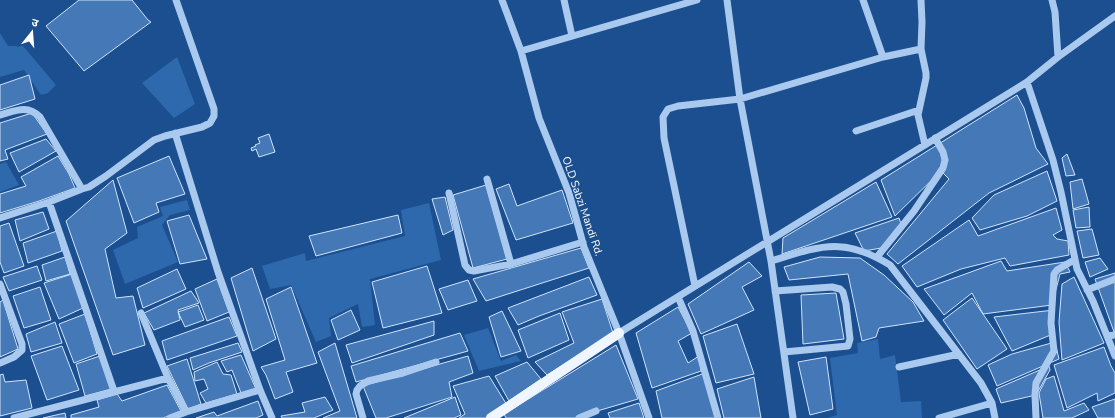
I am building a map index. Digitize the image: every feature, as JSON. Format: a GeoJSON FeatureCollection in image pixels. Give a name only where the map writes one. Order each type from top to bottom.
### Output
{"type":"FeatureCollection","features":[{"type":"Feature","properties":{"kind":"main road"},"geometry":{"type":"LineString","coordinates":[[496,417],[619,333]]}},
{"type":"Feature","properties":{"kind":"street"},"geometry":{"type":"LineString","coordinates":[[0,218],[89,187],[154,140],[175,133],[202,127],[210,123],[214,116],[214,109],[176,0]]}},
{"type":"Feature","properties":{"kind":"street","name":"OLD Sabzi Mandi Rd."},"geometry":{"type":"LineString","coordinates":[[502,0],[521,51],[539,118],[569,193],[583,242],[619,333],[649,418]]}},
{"type":"Feature","properties":{"kind":"street"},"geometry":{"type":"LineString","coordinates":[[564,0],[572,36]]}},
{"type":"Feature","properties":{"kind":"street"},"geometry":{"type":"LineString","coordinates":[[521,51],[697,0]]}},
{"type":"Feature","properties":{"kind":"street"},"geometry":{"type":"LineString","coordinates":[[727,0],[740,99],[771,261],[793,418]]}},
{"type":"Feature","properties":{"kind":"street"},"geometry":{"type":"LineString","coordinates":[[863,0],[883,57]]}},
{"type":"Feature","properties":{"kind":"street"},"geometry":{"type":"LineString","coordinates":[[921,0],[921,48],[926,78],[918,115],[925,145]]}},
{"type":"Feature","properties":{"kind":"street"},"geometry":{"type":"LineString","coordinates":[[1052,0],[1055,12],[1058,57]]}},
{"type":"Feature","properties":{"kind":"street"},"geometry":{"type":"LineString","coordinates":[[619,333],[1027,82],[1058,57],[1115,16]]}},
{"type":"Feature","properties":{"kind":"street"},"geometry":{"type":"LineString","coordinates":[[695,286],[664,138],[663,117],[668,109],[678,106],[740,99],[883,57],[921,48]]}},
{"type":"Feature","properties":{"kind":"street"},"geometry":{"type":"LineString","coordinates":[[1027,82],[1054,160],[1077,270],[1115,356]]}},
{"type":"Feature","properties":{"kind":"street"},"geometry":{"type":"LineString","coordinates":[[0,115],[27,109],[31,110],[40,117],[82,189]]}},
{"type":"Feature","properties":{"kind":"street"},"geometry":{"type":"LineString","coordinates":[[856,131],[919,110]]}},
{"type":"Feature","properties":{"kind":"street"},"geometry":{"type":"LineString","coordinates":[[175,133],[218,272],[260,390],[272,418]]}},
{"type":"Feature","properties":{"kind":"street"},"geometry":{"type":"LineString","coordinates":[[877,257],[914,211],[943,168],[945,160],[943,152],[935,138]]}},
{"type":"Feature","properties":{"kind":"street"},"geometry":{"type":"LineString","coordinates":[[487,179],[511,264]]}},
{"type":"Feature","properties":{"kind":"street"},"geometry":{"type":"LineString","coordinates":[[449,193],[465,265],[469,270],[474,271],[511,264],[583,242]]}},
{"type":"Feature","properties":{"kind":"street"},"geometry":{"type":"LineString","coordinates":[[49,202],[114,391]]}},
{"type":"Feature","properties":{"kind":"street"},"geometry":{"type":"LineString","coordinates":[[771,261],[811,249],[831,246],[847,247],[863,251],[890,265],[981,383],[992,403],[995,418]]}},
{"type":"Feature","properties":{"kind":"street"},"geometry":{"type":"LineString","coordinates":[[1036,418],[1036,383],[1054,351],[1051,323],[1054,274],[1057,270],[1074,260]]}},
{"type":"Feature","properties":{"kind":"street"},"geometry":{"type":"LineString","coordinates":[[1087,290],[1115,279]]}},
{"type":"Feature","properties":{"kind":"street"},"geometry":{"type":"LineString","coordinates":[[0,284],[22,344],[22,350],[14,357],[0,363]]}},
{"type":"Feature","properties":{"kind":"street"},"geometry":{"type":"LineString","coordinates":[[775,291],[832,287],[840,289],[843,292],[846,304],[850,339],[848,346],[784,352]]}},
{"type":"Feature","properties":{"kind":"street"},"geometry":{"type":"LineString","coordinates":[[678,297],[693,331],[718,418]]}},
{"type":"Feature","properties":{"kind":"street"},"geometry":{"type":"LineString","coordinates":[[141,313],[168,378],[186,412]]}},
{"type":"Feature","properties":{"kind":"street"},"geometry":{"type":"LineString","coordinates":[[1107,336],[1115,335]]}},
{"type":"Feature","properties":{"kind":"street"},"geometry":{"type":"LineString","coordinates":[[899,367],[959,354]]}},
{"type":"Feature","properties":{"kind":"street"},"geometry":{"type":"LineString","coordinates":[[363,418],[356,394],[360,386],[368,381],[403,373],[436,362]]}},
{"type":"Feature","properties":{"kind":"street"},"geometry":{"type":"LineString","coordinates":[[14,418],[168,378]]}},
{"type":"Feature","properties":{"kind":"street"},"geometry":{"type":"LineString","coordinates":[[170,418],[260,390]]}},
{"type":"Feature","properties":{"kind":"street"},"geometry":{"type":"LineString","coordinates":[[939,418],[992,403]]}},
{"type":"Feature","properties":{"kind":"street"},"geometry":{"type":"LineString","coordinates":[[579,418],[596,411]]}},
{"type":"Feature","properties":{"kind":"shaded area"},"geometry":{"type":"Polygon","coordinates":[[[0,33],[8,46],[23,46],[56,85],[48,93],[41,95],[24,70],[0,77],[0,33]]]}},
{"type":"Feature","properties":{"kind":"shaded area"},"geometry":{"type":"Polygon","coordinates":[[[177,57],[195,104],[174,118],[142,83],[177,57]]]}},
{"type":"Feature","properties":{"kind":"shaded area"},"geometry":{"type":"Polygon","coordinates":[[[6,162],[19,185],[0,192],[0,164],[6,162]]]}},
{"type":"Feature","properties":{"kind":"shaded area"},"geometry":{"type":"Polygon","coordinates":[[[187,200],[190,210],[170,215],[162,225],[178,262],[125,284],[113,250],[138,238],[137,227],[163,216],[160,207],[187,200]]]}},
{"type":"Feature","properties":{"kind":"shaded area"},"geometry":{"type":"Polygon","coordinates":[[[429,203],[441,260],[370,279],[375,325],[362,327],[358,304],[329,318],[331,336],[316,342],[291,285],[270,289],[262,266],[305,253],[306,261],[405,236],[401,210],[429,203]]]}},
{"type":"Feature","properties":{"kind":"shaded area"},"geometry":{"type":"Polygon","coordinates":[[[488,328],[501,361],[516,355],[521,361],[479,371],[464,335],[488,328]]]}},
{"type":"Feature","properties":{"kind":"shaded area"},"geometry":{"type":"Polygon","coordinates":[[[878,339],[880,359],[895,355],[901,402],[921,401],[922,418],[827,418],[837,415],[830,358],[858,353],[857,343],[878,339]]]}},
{"type":"Feature","properties":{"kind":"building"},"geometry":{"type":"Polygon","coordinates":[[[79,0],[132,0],[151,22],[84,71],[46,26],[79,0]]]}},
{"type":"Feature","properties":{"kind":"building"},"geometry":{"type":"Polygon","coordinates":[[[29,75],[35,99],[0,110],[0,85],[29,75]]]}},
{"type":"Feature","properties":{"kind":"building"},"geometry":{"type":"Polygon","coordinates":[[[1017,95],[1024,108],[1036,148],[1048,164],[989,193],[898,264],[887,254],[949,179],[941,171],[895,216],[881,180],[1017,95]]]}},
{"type":"Feature","properties":{"kind":"building"},"geometry":{"type":"Polygon","coordinates":[[[32,113],[47,134],[5,150],[8,159],[0,161],[0,123],[32,113]]]}},
{"type":"Feature","properties":{"kind":"building"},"geometry":{"type":"Polygon","coordinates":[[[269,134],[275,152],[259,157],[256,149],[252,151],[251,148],[260,143],[258,138],[269,134]]]}},
{"type":"Feature","properties":{"kind":"building"},"geometry":{"type":"Polygon","coordinates":[[[46,139],[56,151],[19,172],[10,153],[46,139]]]}},
{"type":"Feature","properties":{"kind":"building"},"geometry":{"type":"Polygon","coordinates":[[[1067,154],[1075,175],[1066,176],[1062,158],[1067,154]]]}},
{"type":"Feature","properties":{"kind":"building"},"geometry":{"type":"Polygon","coordinates":[[[58,156],[69,174],[75,188],[0,213],[0,194],[26,186],[21,177],[58,156]]]}},
{"type":"Feature","properties":{"kind":"building"},"geometry":{"type":"Polygon","coordinates":[[[169,156],[185,194],[156,203],[159,212],[134,223],[117,178],[169,156]]]}},
{"type":"Feature","properties":{"kind":"building"},"geometry":{"type":"Polygon","coordinates":[[[1047,171],[1057,201],[1027,216],[980,230],[972,218],[994,195],[1047,171]]]}},
{"type":"Feature","properties":{"kind":"building"},"geometry":{"type":"Polygon","coordinates":[[[1082,179],[1089,204],[1073,209],[1070,182],[1082,179]]]}},
{"type":"Feature","properties":{"kind":"building"},"geometry":{"type":"Polygon","coordinates":[[[113,180],[127,233],[105,249],[116,298],[133,296],[145,345],[113,355],[66,221],[113,180]]]}},
{"type":"Feature","properties":{"kind":"building"},"geometry":{"type":"Polygon","coordinates":[[[876,182],[892,217],[782,254],[783,238],[876,182]]]}},
{"type":"Feature","properties":{"kind":"building"},"geometry":{"type":"Polygon","coordinates":[[[509,184],[517,206],[562,190],[573,223],[516,240],[496,189],[509,184]]]}},
{"type":"Feature","properties":{"kind":"building"},"geometry":{"type":"Polygon","coordinates":[[[486,185],[507,259],[473,268],[453,195],[486,185]]]}},
{"type":"Feature","properties":{"kind":"building"},"geometry":{"type":"Polygon","coordinates":[[[445,197],[453,230],[443,235],[432,199],[445,197]]]}},
{"type":"Feature","properties":{"kind":"building"},"geometry":{"type":"Polygon","coordinates":[[[1089,207],[1090,227],[1076,228],[1073,210],[1089,207]]]}},
{"type":"Feature","properties":{"kind":"building"},"geometry":{"type":"Polygon","coordinates":[[[1056,208],[1062,230],[1053,235],[1057,239],[1068,241],[1069,255],[1010,266],[1005,258],[961,269],[917,287],[902,266],[969,220],[978,236],[1056,208]]]}},
{"type":"Feature","properties":{"kind":"building"},"geometry":{"type":"Polygon","coordinates":[[[43,212],[49,229],[20,241],[15,220],[43,212]]]}},
{"type":"Feature","properties":{"kind":"building"},"geometry":{"type":"Polygon","coordinates":[[[189,215],[207,259],[180,264],[167,221],[189,215]]]}},
{"type":"Feature","properties":{"kind":"building"},"geometry":{"type":"Polygon","coordinates":[[[398,215],[402,233],[316,256],[309,236],[398,215]]]}},
{"type":"Feature","properties":{"kind":"building"},"geometry":{"type":"Polygon","coordinates":[[[899,218],[902,227],[887,247],[864,251],[855,233],[899,218]]]}},
{"type":"Feature","properties":{"kind":"building"},"geometry":{"type":"Polygon","coordinates":[[[9,223],[24,266],[4,273],[0,262],[0,226],[9,223]]]}},
{"type":"Feature","properties":{"kind":"building"},"geometry":{"type":"Polygon","coordinates":[[[1092,229],[1099,255],[1083,258],[1077,231],[1092,229]]]}},
{"type":"Feature","properties":{"kind":"building"},"geometry":{"type":"Polygon","coordinates":[[[57,231],[62,251],[28,263],[23,243],[57,231]]]}},
{"type":"Feature","properties":{"kind":"building"},"geometry":{"type":"Polygon","coordinates":[[[581,248],[589,268],[486,301],[473,279],[581,248]]]}},
{"type":"Feature","properties":{"kind":"building"},"geometry":{"type":"Polygon","coordinates":[[[65,257],[70,274],[46,281],[42,265],[65,257]]]}},
{"type":"Feature","properties":{"kind":"building"},"geometry":{"type":"Polygon","coordinates":[[[820,257],[860,258],[884,275],[913,302],[924,321],[879,328],[876,337],[862,341],[848,274],[789,280],[784,267],[820,257]]]}},
{"type":"Feature","properties":{"kind":"building"},"geometry":{"type":"Polygon","coordinates":[[[1100,258],[1108,269],[1090,277],[1085,262],[1100,258]]]}},
{"type":"Feature","properties":{"kind":"building"},"geometry":{"type":"Polygon","coordinates":[[[1001,261],[1007,271],[1065,262],[1070,272],[1060,274],[1052,305],[983,314],[972,293],[944,315],[924,289],[1001,261]]]}},
{"type":"Feature","properties":{"kind":"building"},"geometry":{"type":"Polygon","coordinates":[[[749,262],[762,276],[742,287],[754,310],[701,334],[688,304],[749,262]]]}},
{"type":"Feature","properties":{"kind":"building"},"geometry":{"type":"Polygon","coordinates":[[[37,266],[42,280],[9,291],[3,277],[37,266]]]}},
{"type":"Feature","properties":{"kind":"building"},"geometry":{"type":"Polygon","coordinates":[[[427,266],[442,313],[383,328],[372,282],[427,266]]]}},
{"type":"Feature","properties":{"kind":"building"},"geometry":{"type":"Polygon","coordinates":[[[252,268],[276,339],[253,351],[231,278],[252,268]]]}},
{"type":"Feature","properties":{"kind":"building"},"geometry":{"type":"Polygon","coordinates":[[[177,269],[186,289],[143,308],[137,288],[177,269]]]}},
{"type":"Feature","properties":{"kind":"building"},"geometry":{"type":"Polygon","coordinates":[[[1115,273],[1115,331],[1114,332],[1095,279],[1115,273]]]}},
{"type":"Feature","properties":{"kind":"building"},"geometry":{"type":"Polygon","coordinates":[[[72,274],[83,308],[59,319],[44,283],[72,274]]]}},
{"type":"Feature","properties":{"kind":"building"},"geometry":{"type":"Polygon","coordinates":[[[589,277],[597,295],[518,325],[508,308],[589,277]]]}},
{"type":"Feature","properties":{"kind":"building"},"geometry":{"type":"Polygon","coordinates":[[[1074,277],[1104,343],[1062,360],[1059,322],[1062,284],[1074,277]]]}},
{"type":"Feature","properties":{"kind":"building"},"geometry":{"type":"Polygon","coordinates":[[[217,279],[229,312],[207,321],[195,289],[217,279]]]}},
{"type":"Feature","properties":{"kind":"building"},"geometry":{"type":"Polygon","coordinates":[[[468,280],[477,301],[448,310],[439,289],[468,280]]]}},
{"type":"Feature","properties":{"kind":"building"},"geometry":{"type":"Polygon","coordinates":[[[40,287],[51,320],[24,328],[13,296],[40,287]]]}},
{"type":"Feature","properties":{"kind":"building"},"geometry":{"type":"Polygon","coordinates":[[[291,287],[317,363],[286,372],[293,392],[275,399],[266,375],[261,367],[285,360],[266,299],[291,287]]]}},
{"type":"Feature","properties":{"kind":"building"},"geometry":{"type":"Polygon","coordinates":[[[191,291],[199,303],[178,310],[180,320],[154,330],[144,313],[191,291]]]}},
{"type":"Feature","properties":{"kind":"building"},"geometry":{"type":"Polygon","coordinates":[[[836,293],[844,339],[803,344],[801,295],[836,293]]]}},
{"type":"Feature","properties":{"kind":"building"},"geometry":{"type":"Polygon","coordinates":[[[972,298],[1007,349],[977,369],[943,320],[972,298]]]}},
{"type":"Feature","properties":{"kind":"building"},"geometry":{"type":"Polygon","coordinates":[[[602,299],[613,333],[547,375],[535,362],[574,343],[562,312],[602,299]]]}},
{"type":"Feature","properties":{"kind":"building"},"geometry":{"type":"Polygon","coordinates":[[[3,300],[18,349],[0,357],[0,302],[3,300]]]}},
{"type":"Feature","properties":{"kind":"building"},"geometry":{"type":"Polygon","coordinates":[[[198,305],[204,320],[185,327],[178,312],[198,305]]]}},
{"type":"Feature","properties":{"kind":"building"},"geometry":{"type":"Polygon","coordinates":[[[678,307],[692,333],[678,341],[688,363],[699,356],[701,371],[652,388],[636,333],[678,307]]]}},
{"type":"Feature","properties":{"kind":"building"},"geometry":{"type":"Polygon","coordinates":[[[351,310],[360,330],[338,340],[331,320],[351,310]]]}},
{"type":"Feature","properties":{"kind":"building"},"geometry":{"type":"Polygon","coordinates":[[[1054,310],[1053,334],[1012,351],[994,317],[1054,310]]]}},
{"type":"Feature","properties":{"kind":"building"},"geometry":{"type":"Polygon","coordinates":[[[502,311],[521,351],[501,357],[489,317],[502,311]]]}},
{"type":"Feature","properties":{"kind":"building"},"geometry":{"type":"Polygon","coordinates":[[[560,313],[569,340],[528,358],[518,330],[560,313]]]}},
{"type":"Feature","properties":{"kind":"building"},"geometry":{"type":"Polygon","coordinates":[[[85,314],[97,354],[74,363],[59,324],[85,314]]]}},
{"type":"Feature","properties":{"kind":"building"},"geometry":{"type":"Polygon","coordinates":[[[229,317],[237,336],[167,360],[162,341],[229,317]]]}},
{"type":"Feature","properties":{"kind":"building"},"geometry":{"type":"Polygon","coordinates":[[[434,321],[434,335],[352,363],[346,345],[434,321]]]}},
{"type":"Feature","properties":{"kind":"building"},"geometry":{"type":"Polygon","coordinates":[[[55,322],[62,343],[31,352],[26,334],[55,322]]]}},
{"type":"Feature","properties":{"kind":"building"},"geometry":{"type":"Polygon","coordinates":[[[737,324],[754,374],[716,383],[703,336],[737,324]]]}},
{"type":"Feature","properties":{"kind":"building"},"geometry":{"type":"Polygon","coordinates":[[[460,333],[468,351],[356,382],[351,366],[460,333]]]}},
{"type":"Feature","properties":{"kind":"building"},"geometry":{"type":"Polygon","coordinates":[[[1055,342],[1059,359],[997,386],[988,365],[1012,354],[1055,342]]]}},
{"type":"Feature","properties":{"kind":"building"},"geometry":{"type":"Polygon","coordinates":[[[238,343],[242,352],[193,370],[190,358],[238,343]]]}},
{"type":"Feature","properties":{"kind":"building"},"geometry":{"type":"Polygon","coordinates":[[[335,343],[357,418],[323,418],[340,411],[318,352],[335,343]]]}},
{"type":"Feature","properties":{"kind":"building"},"geometry":{"type":"Polygon","coordinates":[[[616,345],[638,399],[578,418],[506,418],[504,414],[616,345]]]}},
{"type":"Feature","properties":{"kind":"building"},"geometry":{"type":"Polygon","coordinates":[[[62,346],[79,390],[47,400],[31,356],[62,346]]]}},
{"type":"Feature","properties":{"kind":"building"},"geometry":{"type":"Polygon","coordinates":[[[1104,347],[1115,373],[1115,393],[1098,401],[1097,393],[1067,408],[1054,365],[1104,347]]]}},
{"type":"Feature","properties":{"kind":"building"},"geometry":{"type":"Polygon","coordinates":[[[241,355],[256,389],[241,393],[232,370],[227,372],[221,361],[241,355]]]}},
{"type":"Feature","properties":{"kind":"building"},"geometry":{"type":"Polygon","coordinates":[[[100,356],[111,389],[85,396],[76,364],[100,356]]]}},
{"type":"Feature","properties":{"kind":"building"},"geometry":{"type":"Polygon","coordinates":[[[468,356],[473,373],[449,382],[452,397],[386,418],[376,418],[363,386],[468,356]]]}},
{"type":"Feature","properties":{"kind":"building"},"geometry":{"type":"Polygon","coordinates":[[[826,357],[833,409],[810,415],[798,362],[826,357]]]}},
{"type":"Feature","properties":{"kind":"building"},"geometry":{"type":"Polygon","coordinates":[[[187,359],[201,404],[188,409],[167,366],[187,359]]]}},
{"type":"Feature","properties":{"kind":"building"},"geometry":{"type":"Polygon","coordinates":[[[217,362],[223,374],[231,375],[237,394],[206,403],[200,393],[208,389],[204,379],[195,381],[194,372],[217,362]]]}},
{"type":"Feature","properties":{"kind":"building"},"geometry":{"type":"Polygon","coordinates":[[[527,362],[541,379],[509,401],[495,376],[527,362]]]}},
{"type":"Feature","properties":{"kind":"building"},"geometry":{"type":"Polygon","coordinates":[[[1049,366],[1050,370],[1036,395],[1001,403],[996,389],[1049,366]]]}},
{"type":"Feature","properties":{"kind":"building"},"geometry":{"type":"Polygon","coordinates":[[[705,373],[716,418],[662,418],[656,391],[705,373]]]}},
{"type":"Feature","properties":{"kind":"building"},"geometry":{"type":"Polygon","coordinates":[[[3,374],[5,382],[26,380],[32,408],[0,416],[0,375],[3,374]]]}},
{"type":"Feature","properties":{"kind":"building"},"geometry":{"type":"Polygon","coordinates":[[[489,376],[507,405],[486,418],[459,418],[465,414],[453,386],[489,376]]]}},
{"type":"Feature","properties":{"kind":"building"},"geometry":{"type":"Polygon","coordinates":[[[1054,376],[1064,411],[1084,403],[1089,410],[1072,418],[1043,418],[1039,393],[1046,379],[1054,376]]]}},
{"type":"Feature","properties":{"kind":"building"},"geometry":{"type":"Polygon","coordinates":[[[754,377],[761,418],[724,418],[717,389],[754,377]]]}},
{"type":"Feature","properties":{"kind":"building"},"geometry":{"type":"Polygon","coordinates":[[[167,385],[181,411],[163,418],[71,418],[71,415],[99,407],[97,400],[117,394],[122,401],[167,385]]]}},
{"type":"Feature","properties":{"kind":"building"},"geometry":{"type":"Polygon","coordinates":[[[325,397],[333,410],[314,418],[282,418],[281,416],[305,412],[302,403],[325,397]]]}},
{"type":"Feature","properties":{"kind":"building"},"geometry":{"type":"Polygon","coordinates":[[[455,397],[461,415],[454,418],[404,418],[455,397]]]}},
{"type":"Feature","properties":{"kind":"building"},"geometry":{"type":"Polygon","coordinates":[[[1115,399],[1115,418],[1098,418],[1092,407],[1115,399]]]}},
{"type":"Feature","properties":{"kind":"building"},"geometry":{"type":"Polygon","coordinates":[[[258,401],[263,415],[256,418],[196,418],[214,412],[217,416],[258,401]]]}},
{"type":"Feature","properties":{"kind":"building"},"geometry":{"type":"Polygon","coordinates":[[[639,403],[644,418],[610,418],[608,413],[639,403]]]}},
{"type":"Feature","properties":{"kind":"building"},"geometry":{"type":"Polygon","coordinates":[[[65,413],[66,418],[43,418],[65,413]]]}}]}
